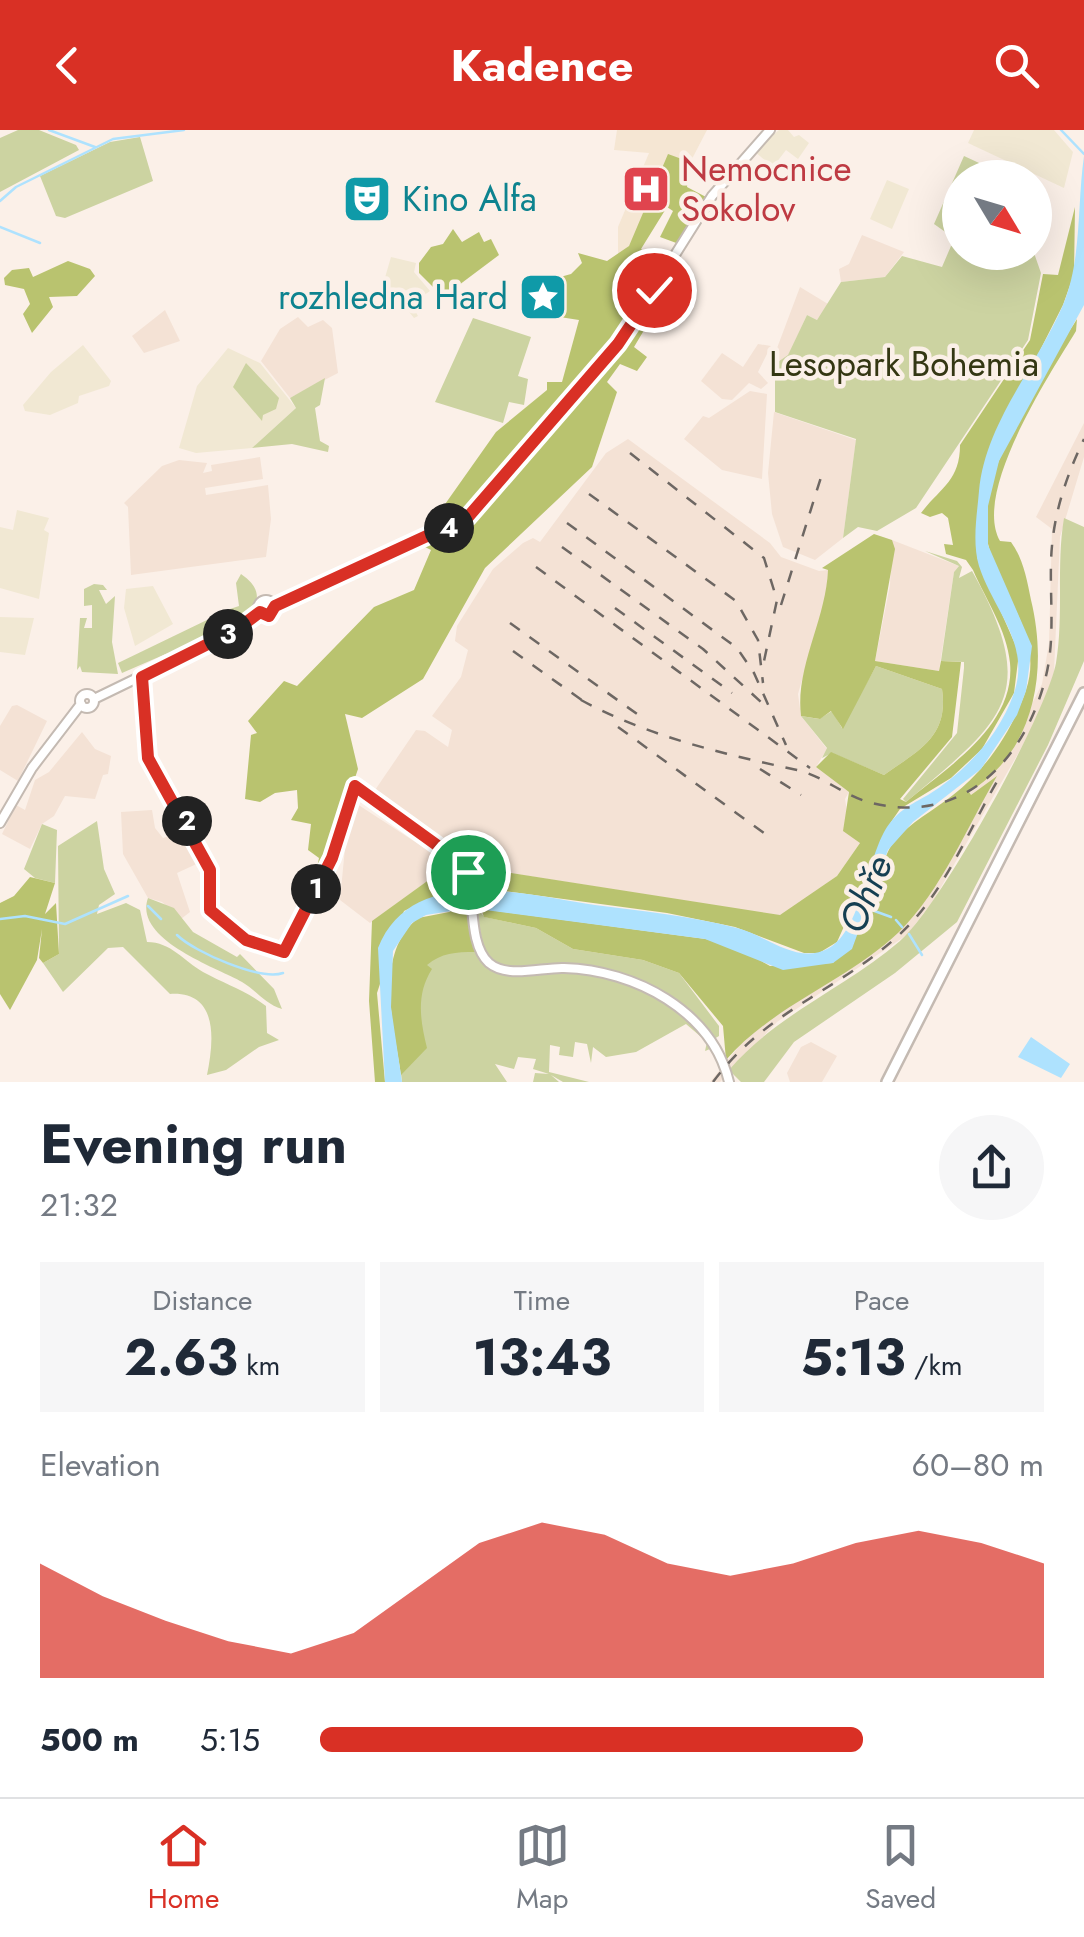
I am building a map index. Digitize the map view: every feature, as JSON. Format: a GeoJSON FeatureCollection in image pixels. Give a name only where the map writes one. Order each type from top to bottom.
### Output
{"type":"FeatureCollection","features":[{"type":"Feature","properties":{"kind":"main road"},"geometry":{"type":"LineString","coordinates":[[887,1082],[1084,694]]}},
{"type":"Feature","properties":{"kind":"street"},"geometry":{"type":"LineString","coordinates":[[0,823],[32,768],[81,704],[83,695],[94,699],[236,630],[260,612],[264,600],[275,606],[468,517],[618,344],[712,196],[770,130]]}},
{"type":"Feature","properties":{"kind":"street"},"geometry":{"type":"LineString","coordinates":[[142,677],[150,763],[182,813],[210,870],[210,910],[246,940],[284,952],[332,858],[355,786],[456,859],[468,872],[480,949],[494,966],[509,970],[579,968],[624,979],[676,1006],[719,1049],[729,1082]]}},
{"type":"Feature","properties":{"kind":"shaded area","name":"Nemocnice Sokolov"},"geometry":{"type":"Polygon","coordinates":[[[617,130],[707,130],[682,178],[647,211],[629,246],[618,256],[618,227],[649,153],[614,150],[617,130]]]}},
{"type":"Feature","properties":{"kind":"shaded area"},"geometry":{"type":"Polygon","coordinates":[[[779,130],[788,130],[809,143],[798,159],[786,150],[773,167],[754,151],[779,130]]]}},
{"type":"Feature","properties":{"kind":"shaded area"},"geometry":{"type":"Polygon","coordinates":[[[974,130],[1054,130],[1073,152],[1064,188],[1052,182],[1052,160],[1004,160],[968,143],[974,130]]]}},
{"type":"Feature","properties":{"kind":"shaded area"},"geometry":{"type":"Polygon","coordinates":[[[887,180],[909,189],[892,229],[870,219],[887,180]]]}},
{"type":"Feature","properties":{"kind":"shaded area"},"geometry":{"type":"Polygon","coordinates":[[[862,235],[904,252],[885,277],[841,282],[839,269],[849,264],[862,235]]]}},
{"type":"Feature","properties":{"kind":"shaded area"},"geometry":{"type":"Polygon","coordinates":[[[391,257],[416,263],[414,272],[430,291],[411,304],[418,316],[414,318],[384,281],[391,257]]]}},
{"type":"Feature","properties":{"kind":"shaded area"},"geometry":{"type":"Polygon","coordinates":[[[800,287],[828,304],[817,320],[807,315],[788,356],[779,365],[771,364],[800,287]]]}},
{"type":"Feature","properties":{"kind":"shaded area"},"geometry":{"type":"Polygon","coordinates":[[[165,310],[180,341],[144,353],[132,336],[165,310]]]}},
{"type":"Feature","properties":{"kind":"shaded area"},"geometry":{"type":"Polygon","coordinates":[[[298,317],[308,327],[323,320],[332,328],[338,373],[290,398],[261,361],[280,329],[298,317]]]}},
{"type":"Feature","properties":{"kind":"shaded area"},"geometry":{"type":"Polygon","coordinates":[[[758,344],[771,346],[758,372],[768,383],[761,389],[749,383],[732,400],[722,399],[701,381],[722,353],[743,367],[758,344]]]}},
{"type":"Feature","properties":{"kind":"shaded area"},"geometry":{"type":"Polygon","coordinates":[[[83,345],[111,381],[109,386],[79,396],[78,403],[50,415],[25,411],[23,405],[51,372],[83,345]]]}},
{"type":"Feature","properties":{"kind":"shaded area"},"geometry":{"type":"Polygon","coordinates":[[[228,348],[260,363],[296,408],[252,448],[196,453],[179,448],[197,386],[228,348]]]}},
{"type":"Feature","properties":{"kind":"shaded area"},"geometry":{"type":"Polygon","coordinates":[[[750,391],[767,394],[762,479],[722,470],[684,439],[703,416],[709,418],[750,391]]]}},
{"type":"Feature","properties":{"kind":"shaded area"},"geometry":{"type":"Polygon","coordinates":[[[774,412],[856,440],[843,538],[815,560],[783,547],[772,514],[768,473],[774,412]]]}},
{"type":"Feature","properties":{"kind":"shaded area"},"geometry":{"type":"Polygon","coordinates":[[[1084,423],[1084,457],[1060,537],[1054,672],[1045,704],[1019,752],[933,901],[907,935],[777,1022],[720,1082],[710,1082],[740,1045],[773,1016],[901,929],[927,897],[993,781],[971,796],[969,792],[1003,761],[1042,684],[1049,643],[1052,529],[1036,517],[1084,423]]]}},
{"type":"Feature","properties":{"kind":"shaded area"},"geometry":{"type":"Polygon","coordinates":[[[628,439],[770,543],[781,557],[819,571],[828,570],[827,593],[798,694],[801,716],[827,749],[816,767],[849,792],[845,799],[848,818],[860,843],[837,876],[781,916],[472,867],[441,845],[442,839],[435,841],[373,793],[416,730],[425,731],[448,747],[452,730],[432,716],[461,677],[468,650],[455,641],[457,626],[493,569],[523,543],[533,538],[540,542],[606,453],[628,439]]]}},
{"type":"Feature","properties":{"kind":"shaded area"},"geometry":{"type":"Polygon","coordinates":[[[260,457],[263,479],[205,488],[206,495],[268,485],[271,519],[266,557],[131,575],[128,507],[124,503],[162,466],[179,460],[207,463],[203,473],[212,471],[211,465],[260,457]]]}},
{"type":"Feature","properties":{"kind":"shaded area"},"geometry":{"type":"Polygon","coordinates":[[[17,510],[49,518],[44,530],[49,533],[39,599],[0,588],[0,527],[13,530],[17,510]]]}},
{"type":"Feature","properties":{"kind":"shaded area"},"geometry":{"type":"Polygon","coordinates":[[[892,540],[959,566],[954,572],[939,671],[875,661],[890,585],[892,540]]]}},
{"type":"Feature","properties":{"kind":"shaded area"},"geometry":{"type":"Polygon","coordinates":[[[153,586],[173,624],[135,646],[124,608],[126,589],[153,586]]]}},
{"type":"Feature","properties":{"kind":"shaded area"},"geometry":{"type":"Polygon","coordinates":[[[0,617],[34,618],[25,655],[0,652],[0,617]]]}},
{"type":"Feature","properties":{"kind":"shaded area"},"geometry":{"type":"Polygon","coordinates":[[[12,706],[47,721],[18,781],[0,770],[0,726],[12,706]]]}},
{"type":"Feature","properties":{"kind":"shaded area"},"geometry":{"type":"Polygon","coordinates":[[[82,732],[95,749],[111,756],[108,774],[103,775],[95,799],[65,796],[54,816],[42,824],[30,849],[2,834],[16,805],[25,810],[35,780],[49,772],[82,732]]]}},
{"type":"Feature","properties":{"kind":"shaded area"},"geometry":{"type":"Polygon","coordinates":[[[357,804],[446,862],[437,874],[370,923],[340,900],[345,848],[357,804]]]}},
{"type":"Feature","properties":{"kind":"shaded area"},"geometry":{"type":"Polygon","coordinates":[[[152,810],[155,828],[163,838],[189,829],[203,861],[177,873],[190,912],[181,919],[162,902],[148,898],[123,854],[121,812],[152,810]]]}},
{"type":"Feature","properties":{"kind":"shaded area"},"geometry":{"type":"Polygon","coordinates":[[[811,1042],[837,1056],[822,1082],[790,1082],[787,1073],[801,1047],[811,1042]]]}},
{"type":"Feature","properties":{"kind":"green space"},"geometry":{"type":"Polygon","coordinates":[[[18,130],[39,130],[76,145],[79,150],[0,192],[0,138],[18,130]]]}},
{"type":"Feature","properties":{"kind":"green space"},"geometry":{"type":"Polygon","coordinates":[[[140,137],[153,181],[65,218],[56,216],[40,176],[110,142],[140,137]]]}},
{"type":"Feature","properties":{"kind":"green space"},"geometry":{"type":"Polygon","coordinates":[[[668,154],[690,162],[687,187],[706,197],[706,202],[679,244],[660,237],[673,211],[667,207],[641,249],[649,255],[640,274],[652,288],[622,343],[658,290],[665,295],[634,347],[647,357],[637,371],[620,364],[607,382],[617,392],[592,467],[485,568],[423,679],[362,718],[345,714],[358,769],[323,872],[317,868],[319,858],[308,850],[311,824],[291,820],[298,808],[297,790],[275,793],[260,802],[245,799],[251,735],[257,733],[248,721],[284,681],[297,686],[374,607],[414,590],[431,550],[421,545],[438,535],[419,540],[417,532],[431,524],[496,432],[547,390],[547,382],[562,382],[579,320],[534,313],[542,282],[571,274],[582,263],[578,253],[607,261],[629,246],[668,154]]]}},
{"type":"Feature","properties":{"kind":"green space"},"geometry":{"type":"Polygon","coordinates":[[[942,206],[942,230],[934,224],[942,206]]]}},
{"type":"Feature","properties":{"kind":"green space"},"geometry":{"type":"Polygon","coordinates":[[[1075,207],[1074,274],[1063,305],[987,455],[977,557],[1019,653],[1014,693],[982,749],[951,778],[900,809],[837,942],[819,953],[804,953],[735,927],[667,913],[505,891],[436,896],[404,911],[377,993],[385,1082],[375,1082],[369,1001],[372,921],[437,874],[452,850],[473,867],[780,915],[837,876],[860,843],[843,831],[849,792],[816,767],[831,752],[884,775],[929,741],[941,719],[943,705],[942,689],[876,666],[843,729],[831,711],[820,719],[801,716],[802,680],[826,589],[828,570],[822,568],[874,534],[892,540],[895,549],[875,661],[939,671],[941,661],[961,662],[952,737],[900,799],[906,802],[940,775],[990,726],[1009,686],[1005,639],[973,570],[966,560],[946,554],[944,544],[953,545],[948,518],[942,513],[930,517],[921,513],[953,476],[960,445],[1030,340],[1043,274],[1058,275],[1075,207]]]}},
{"type":"Feature","properties":{"kind":"green space"},"geometry":{"type":"Polygon","coordinates":[[[453,229],[462,242],[479,232],[484,242],[491,239],[499,255],[443,297],[419,273],[419,263],[431,247],[443,244],[453,229]]]}},
{"type":"Feature","properties":{"kind":"green space","name":"Lesopark Bohemia"},"geometry":{"type":"Polygon","coordinates":[[[902,256],[942,270],[1040,270],[1028,340],[916,508],[877,531],[858,527],[843,538],[856,439],[775,412],[775,364],[788,355],[807,315],[817,320],[841,282],[885,277],[902,256]]]}},
{"type":"Feature","properties":{"kind":"green space"},"geometry":{"type":"Polygon","coordinates":[[[68,261],[90,269],[95,276],[77,296],[49,297],[53,307],[32,333],[23,314],[30,304],[24,289],[5,285],[4,278],[12,270],[29,268],[33,277],[68,261]]]}},
{"type":"Feature","properties":{"kind":"green space"},"geometry":{"type":"Polygon","coordinates":[[[473,318],[531,337],[518,376],[528,379],[524,405],[509,402],[503,423],[435,402],[473,318]]]}},
{"type":"Feature","properties":{"kind":"green space"},"geometry":{"type":"Polygon","coordinates":[[[1077,319],[1076,331],[1018,434],[996,494],[994,520],[1000,541],[1011,542],[1019,555],[1036,626],[1037,680],[1032,706],[1009,754],[992,775],[969,792],[971,795],[997,776],[941,878],[899,932],[766,1023],[726,1060],[723,1026],[679,973],[643,960],[573,949],[536,928],[484,917],[481,909],[706,939],[740,949],[770,966],[833,963],[869,907],[894,842],[976,774],[1006,734],[1026,690],[1030,652],[1026,635],[989,548],[986,520],[990,490],[1013,428],[1077,319]]]}},
{"type":"Feature","properties":{"kind":"green space"},"geometry":{"type":"Polygon","coordinates":[[[246,363],[279,398],[276,409],[263,415],[262,421],[233,387],[246,363]]]}},
{"type":"Feature","properties":{"kind":"green space"},"geometry":{"type":"Polygon","coordinates":[[[325,378],[320,405],[315,408],[320,441],[329,446],[328,452],[292,444],[252,448],[296,408],[290,398],[325,378]]]}},
{"type":"Feature","properties":{"kind":"green space"},"geometry":{"type":"Polygon","coordinates":[[[1064,518],[1084,527],[1084,661],[1048,745],[957,922],[895,973],[794,1042],[764,1082],[741,1082],[729,1070],[748,1050],[900,941],[940,891],[989,809],[1033,724],[1056,663],[1064,518]]]}},
{"type":"Feature","properties":{"kind":"green space"},"geometry":{"type":"Polygon","coordinates":[[[925,551],[957,561],[962,567],[959,578],[972,571],[1005,648],[1007,678],[1002,703],[988,726],[906,802],[903,799],[957,733],[964,668],[964,662],[941,661],[954,572],[959,566],[925,551]]]}},
{"type":"Feature","properties":{"kind":"green space"},"geometry":{"type":"Polygon","coordinates":[[[241,574],[255,588],[256,602],[248,615],[194,648],[163,662],[153,662],[168,653],[122,673],[118,663],[209,619],[215,631],[233,624],[227,610],[239,606],[236,583],[241,574]]]}},
{"type":"Feature","properties":{"kind":"green space"},"geometry":{"type":"Polygon","coordinates":[[[94,584],[107,590],[99,590],[106,604],[115,596],[112,642],[118,674],[82,672],[80,666],[77,670],[80,618],[87,618],[84,628],[92,628],[92,605],[84,606],[84,589],[94,584]]]}},
{"type":"Feature","properties":{"kind":"green space"},"geometry":{"type":"Polygon","coordinates":[[[876,666],[942,689],[941,719],[936,731],[920,749],[884,775],[832,753],[822,758],[827,748],[801,716],[819,719],[832,711],[842,728],[876,666]]]}},
{"type":"Feature","properties":{"kind":"green space"},"geometry":{"type":"Polygon","coordinates":[[[97,821],[104,869],[115,894],[99,905],[97,914],[126,903],[140,910],[147,942],[170,949],[266,1006],[267,1033],[279,1040],[259,1047],[226,1070],[207,1075],[211,1034],[205,1009],[186,995],[170,994],[123,947],[108,948],[63,992],[43,963],[59,954],[58,846],[97,821]]]}},
{"type":"Feature","properties":{"kind":"green space"},"geometry":{"type":"Polygon","coordinates":[[[42,824],[57,830],[55,883],[35,878],[24,869],[42,824]]]}},
{"type":"Feature","properties":{"kind":"green space"},"geometry":{"type":"Polygon","coordinates":[[[30,877],[55,883],[45,914],[56,903],[59,954],[43,963],[39,958],[42,929],[37,960],[10,1010],[0,994],[0,903],[14,896],[30,877]]]}},
{"type":"Feature","properties":{"kind":"green space"},"geometry":{"type":"Polygon","coordinates":[[[148,898],[174,908],[193,932],[237,957],[240,954],[274,989],[282,1009],[165,939],[153,927],[147,913],[148,898]]]}},
{"type":"Feature","properties":{"kind":"green space"},"geometry":{"type":"Polygon","coordinates":[[[470,908],[475,942],[496,971],[573,973],[621,982],[666,1003],[698,1029],[707,1040],[710,1049],[705,1051],[707,1042],[686,1024],[636,1052],[606,1057],[593,1047],[591,1063],[587,1044],[575,1042],[573,1057],[559,1055],[560,1047],[550,1045],[549,1072],[589,1082],[563,1082],[551,1075],[559,1082],[533,1082],[535,1073],[549,1074],[533,1069],[536,1059],[518,1057],[514,1069],[495,1064],[507,1082],[402,1082],[391,988],[452,909],[470,908]]]}},
{"type":"Feature","properties":{"kind":"green space"},"geometry":{"type":"Polygon","coordinates":[[[470,908],[480,957],[475,952],[455,953],[427,965],[432,969],[423,988],[421,1007],[427,1048],[401,1075],[391,1014],[395,951],[418,918],[470,908]]]}},
{"type":"Feature","properties":{"kind":"green space"},"geometry":{"type":"Polygon","coordinates":[[[476,908],[485,917],[536,928],[573,949],[643,960],[679,973],[719,1026],[719,1036],[714,1039],[677,1004],[608,972],[498,966],[484,951],[476,908]]]}},
{"type":"Feature","properties":{"kind":"water","name":"Ohře"},"geometry":{"type":"Polygon","coordinates":[[[1084,156],[1084,305],[999,461],[988,506],[988,545],[1032,646],[1026,691],[1017,715],[981,769],[913,822],[888,850],[852,949],[833,963],[783,970],[705,939],[470,908],[426,915],[412,923],[393,951],[391,1007],[402,1082],[385,1082],[378,948],[394,921],[416,904],[443,894],[505,892],[684,917],[737,928],[806,953],[817,953],[840,939],[856,910],[887,827],[900,812],[968,764],[1000,724],[1014,693],[1018,658],[1014,642],[977,557],[979,491],[983,466],[1001,418],[1052,328],[1069,288],[1084,156]]]}},
{"type":"Feature","properties":{"kind":"water"},"geometry":{"type":"Polygon","coordinates":[[[1031,1037],[1070,1064],[1061,1078],[1018,1057],[1031,1037]]]}},
{"type":"Feature","properties":{"kind":"waterway"},"geometry":{"type":"LineString","coordinates":[[49,130],[95,147]]}},
{"type":"Feature","properties":{"kind":"waterway"},"geometry":{"type":"LineString","coordinates":[[0,201],[16,187],[113,139],[184,130]]}},
{"type":"Feature","properties":{"kind":"waterway"},"geometry":{"type":"LineString","coordinates":[[1061,130],[1084,154]]}},
{"type":"Feature","properties":{"kind":"waterway"},"geometry":{"type":"LineString","coordinates":[[0,227],[40,243]]}},
{"type":"Feature","properties":{"kind":"waterway"},"geometry":{"type":"LineString","coordinates":[[0,919],[25,916],[65,924],[128,896]]}},
{"type":"Feature","properties":{"kind":"waterway"},"geometry":{"type":"LineString","coordinates":[[148,906],[161,919]]}},
{"type":"Feature","properties":{"kind":"waterway","name":"Ohře"},"geometry":{"type":"LineString","coordinates":[[869,909],[891,917]]}},
{"type":"Feature","properties":{"kind":"waterway","name":"Ohře"},"geometry":{"type":"LineString","coordinates":[[896,920],[902,927]]}},
{"type":"Feature","properties":{"kind":"waterway"},"geometry":{"type":"LineString","coordinates":[[909,934],[922,955]]}},
{"type":"Feature","properties":{"kind":"waterway"},"geometry":{"type":"LineString","coordinates":[[177,935],[228,963],[260,973],[283,973]]}},
{"type":"Feature","properties":{"kind":"railway"},"geometry":{"type":"LineString","coordinates":[[581,700],[659,734],[807,773],[872,803],[905,808],[935,805],[962,795],[1006,759],[1037,706],[1050,648],[1054,530],[1065,484],[1084,439]]}},
{"type":"Feature","properties":{"kind":"railway"},"geometry":{"type":"LineString","coordinates":[[630,453],[764,558],[777,600],[764,661]]}},
{"type":"Feature","properties":{"kind":"railway"},"geometry":{"type":"LineString","coordinates":[[781,605],[822,474]]}},
{"type":"Feature","properties":{"kind":"railway"},"geometry":{"type":"LineString","coordinates":[[589,494],[736,601],[758,640],[763,683]]}},
{"type":"Feature","properties":{"kind":"railway"},"geometry":{"type":"LineString","coordinates":[[567,523],[737,648],[754,673],[786,745]]}},
{"type":"Feature","properties":{"kind":"railway"},"geometry":{"type":"LineString","coordinates":[[562,547],[703,649],[761,702]]}},
{"type":"Feature","properties":{"kind":"railway"},"geometry":{"type":"LineString","coordinates":[[536,567],[810,768]]}},
{"type":"Feature","properties":{"kind":"railway"},"geometry":{"type":"LineString","coordinates":[[615,608],[732,693]]}},
{"type":"Feature","properties":{"kind":"railway"},"geometry":{"type":"LineString","coordinates":[[510,623],[644,719]]}},
{"type":"Feature","properties":{"kind":"railway"},"geometry":{"type":"LineString","coordinates":[[513,651],[590,706]]}},
{"type":"Feature","properties":{"kind":"railway"},"geometry":{"type":"LineString","coordinates":[[618,727],[768,836]]}},
{"type":"Feature","properties":{"kind":"railway"},"geometry":{"type":"LineString","coordinates":[[760,769],[801,795]]}},
{"type":"Feature","properties":{"kind":"railway"},"geometry":{"type":"LineString","coordinates":[[713,1082],[756,1037],[877,954],[916,918],[943,881],[999,778]]}},
{"type":"Feature","properties":{"kind":"place","name":"Nemocnice Sokolov"},"geometry":{"type":"Point","coordinates":[646,189]}},
{"type":"Feature","properties":{"kind":"place","name":"Kino Alfa"},"geometry":{"type":"Point","coordinates":[367,199]}},
{"type":"Feature","properties":{"kind":"place","name":"rozhledna Hard"},"geometry":{"type":"Point","coordinates":[543,297]}},
{"type":"Feature","properties":{"kind":"route"},"geometry":{"type":"LineString","coordinates":[[468,872],[462,863],[355,786],[332,858],[284,952],[246,940],[210,910],[213,877],[182,813],[148,758],[142,677],[242,627],[260,612],[269,616],[275,606],[468,517],[494,492],[618,344],[654,290]]}}]}
